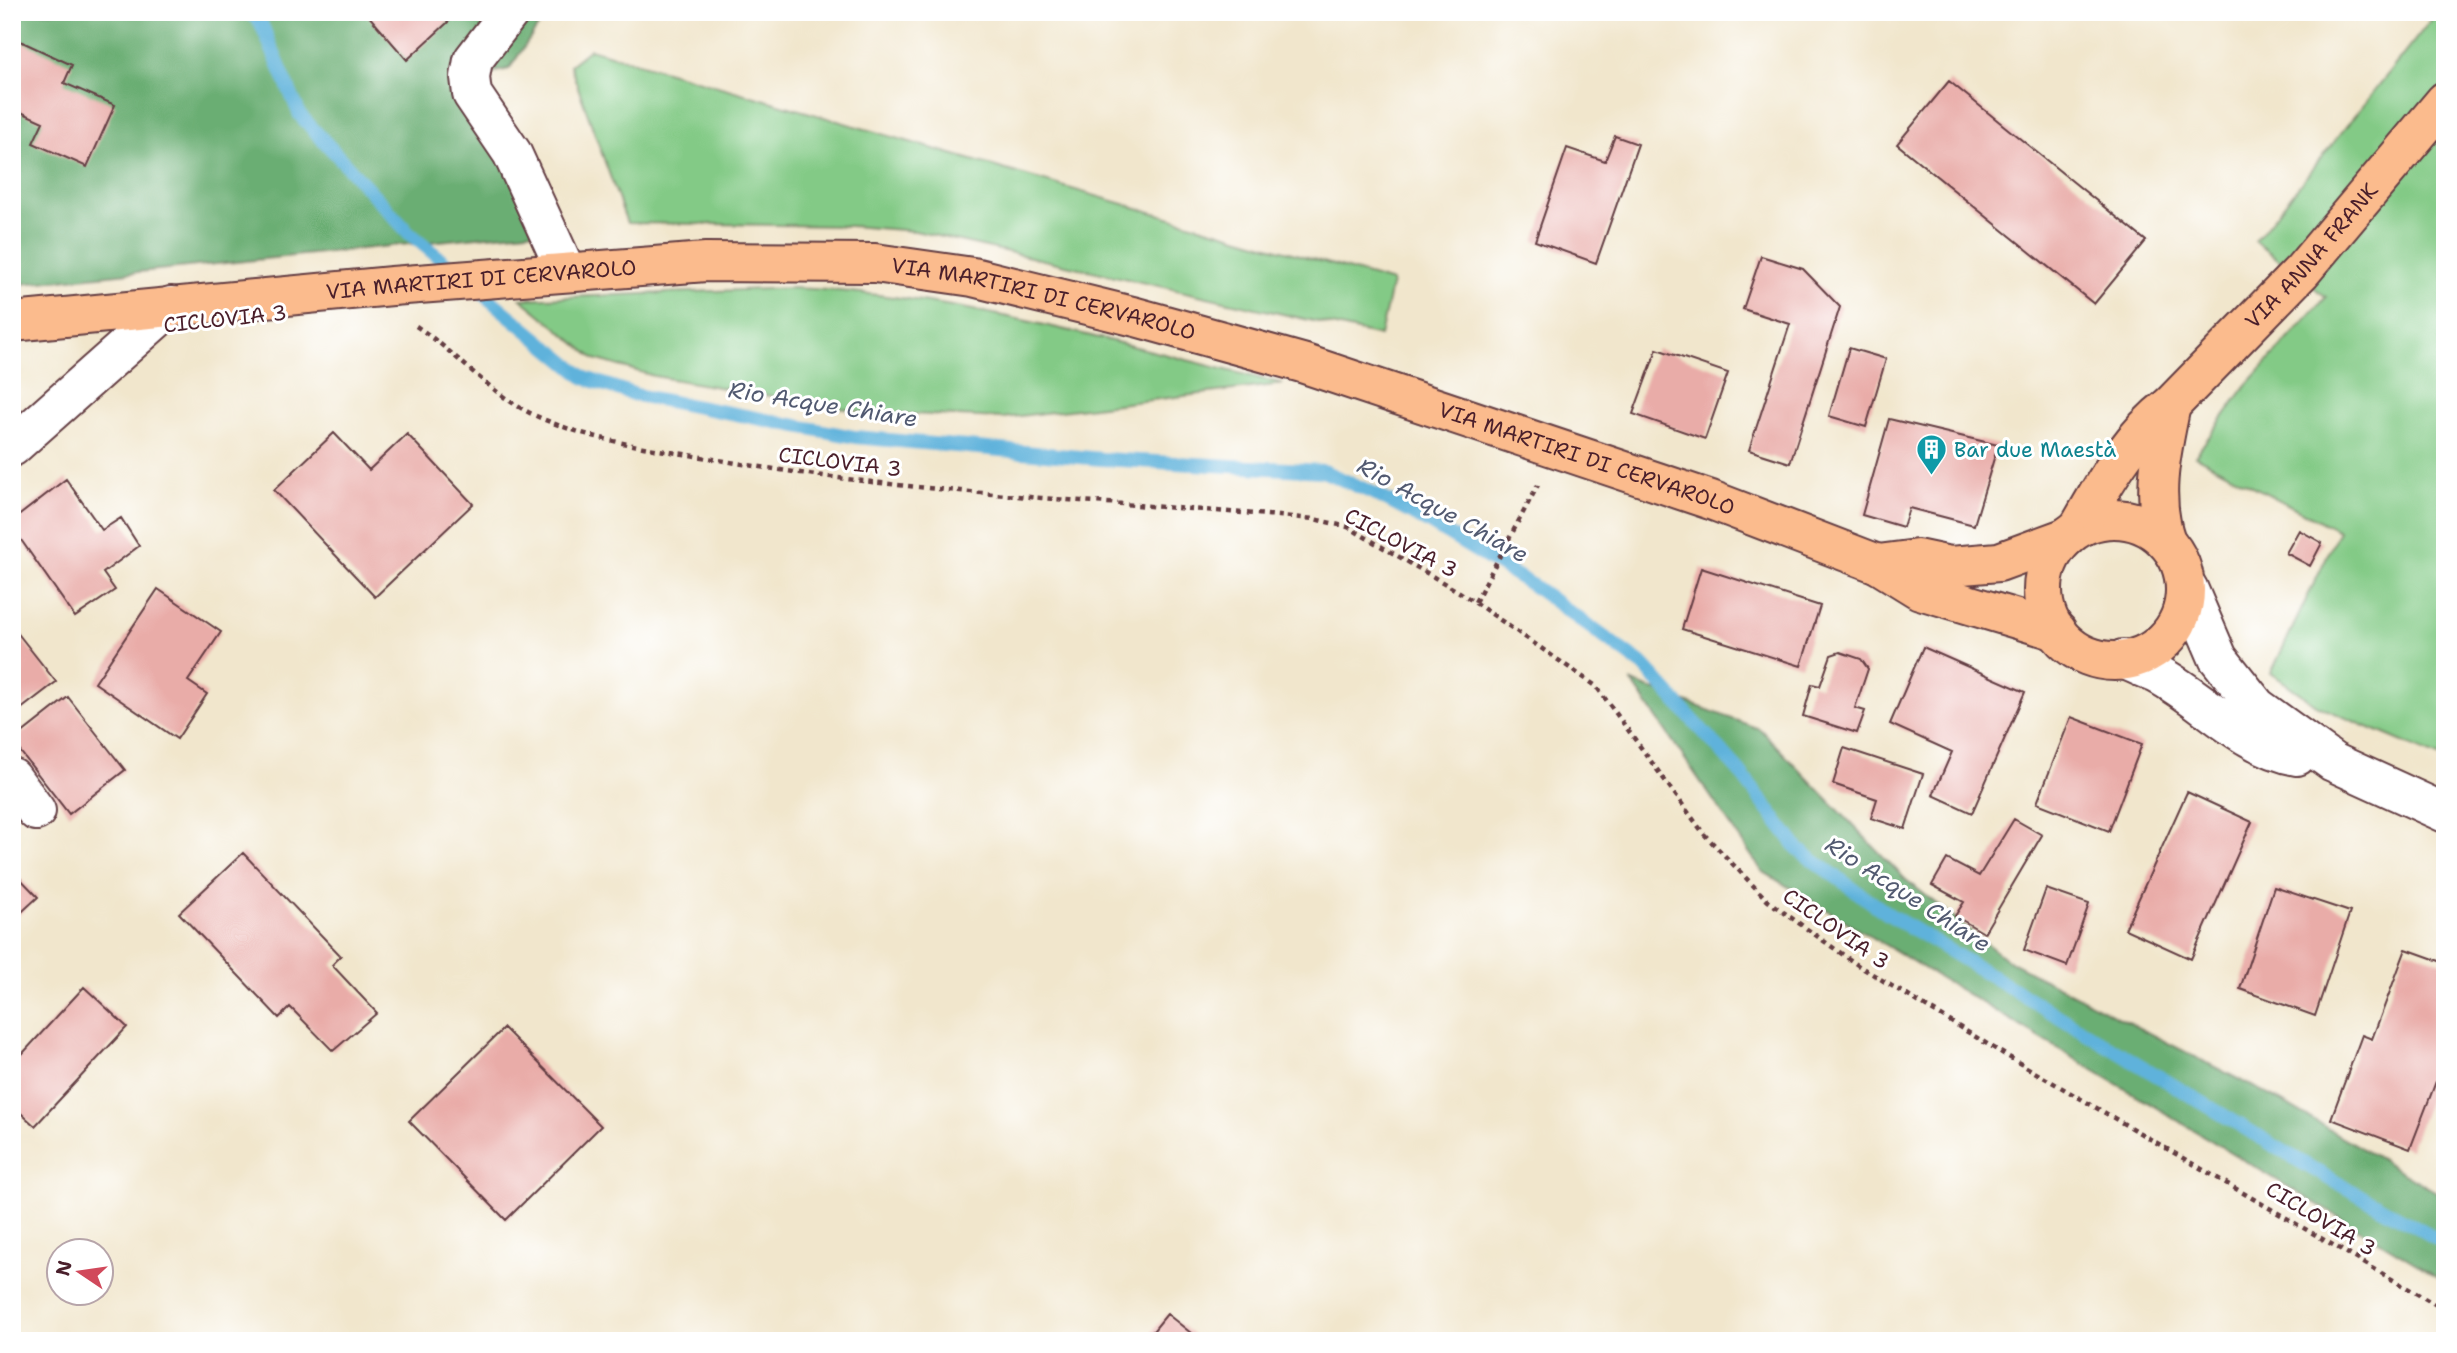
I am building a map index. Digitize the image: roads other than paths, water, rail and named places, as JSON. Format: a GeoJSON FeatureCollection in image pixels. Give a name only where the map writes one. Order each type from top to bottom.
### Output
{"type":"FeatureCollection","features":[{"type":"Feature","properties":{"kind":"main road","name":"VIA ANNA FRANK"},"geometry":{"type":"LineString","coordinates":[[2073,532],[2117,463],[2148,422],[2171,405],[2302,271],[2445,101]]}},
{"type":"Feature","properties":{"kind":"main road","name":"VIA MARTIRI DI CERVAROLO"},"geometry":{"type":"LineString","coordinates":[[12,322],[566,271],[785,260],[875,262],[974,276],[1302,363],[1711,500],[1878,564],[1920,590],[2057,631]]}},
{"type":"Feature","properties":{"kind":"main road"},"geometry":{"type":"LineString","coordinates":[[2166,541],[2151,529],[2129,521],[2105,520],[2073,532],[2049,558],[2042,575],[2043,596],[2057,631],[2089,655],[2107,661],[2148,653],[2166,640],[2180,617],[2188,588],[2178,558],[2166,541],[2160,524],[2158,502],[2160,463],[2171,405]]}},
{"type":"Feature","properties":{"kind":"main road","name":"VIA MARTIRI DI CERVAROLO"},"geometry":{"type":"LineString","coordinates":[[1878,564],[1917,559],[1951,566],[1979,565],[2018,557],[2073,532]]}},
{"type":"Feature","properties":{"kind":"street"},"geometry":{"type":"LineString","coordinates":[[510,12],[473,60],[470,77],[472,94],[512,153],[566,271]]}},
{"type":"Feature","properties":{"kind":"street"},"geometry":{"type":"LineString","coordinates":[[12,447],[171,306]]}},
{"type":"Feature","properties":{"kind":"street"},"geometry":{"type":"LineString","coordinates":[[2188,588],[2218,658],[2240,689],[2273,720],[2333,762],[2445,813]]}},
{"type":"Feature","properties":{"kind":"street"},"geometry":{"type":"LineString","coordinates":[[2123,659],[2158,675],[2231,726],[2286,754],[2333,762]]}},
{"type":"Feature","properties":{"kind":"street"},"geometry":{"type":"LineString","coordinates":[[12,778],[36,811]]}},
{"type":"Feature","properties":{"kind":"waterway","name":"Rio Acque Chiare"},"geometry":{"type":"LineString","coordinates":[[248,12],[260,21],[300,115],[408,232],[585,378],[636,395],[855,437],[1102,459],[1323,471],[1373,493],[1428,522],[1532,585],[1644,666],[1739,771],[1799,850],[1888,914],[2318,1172],[2445,1243]]}},
{"type":"Feature","properties":{"kind":"place","name":"Bar due Maestà"},"geometry":{"type":"Point","coordinates":[1931,477]}}]}
